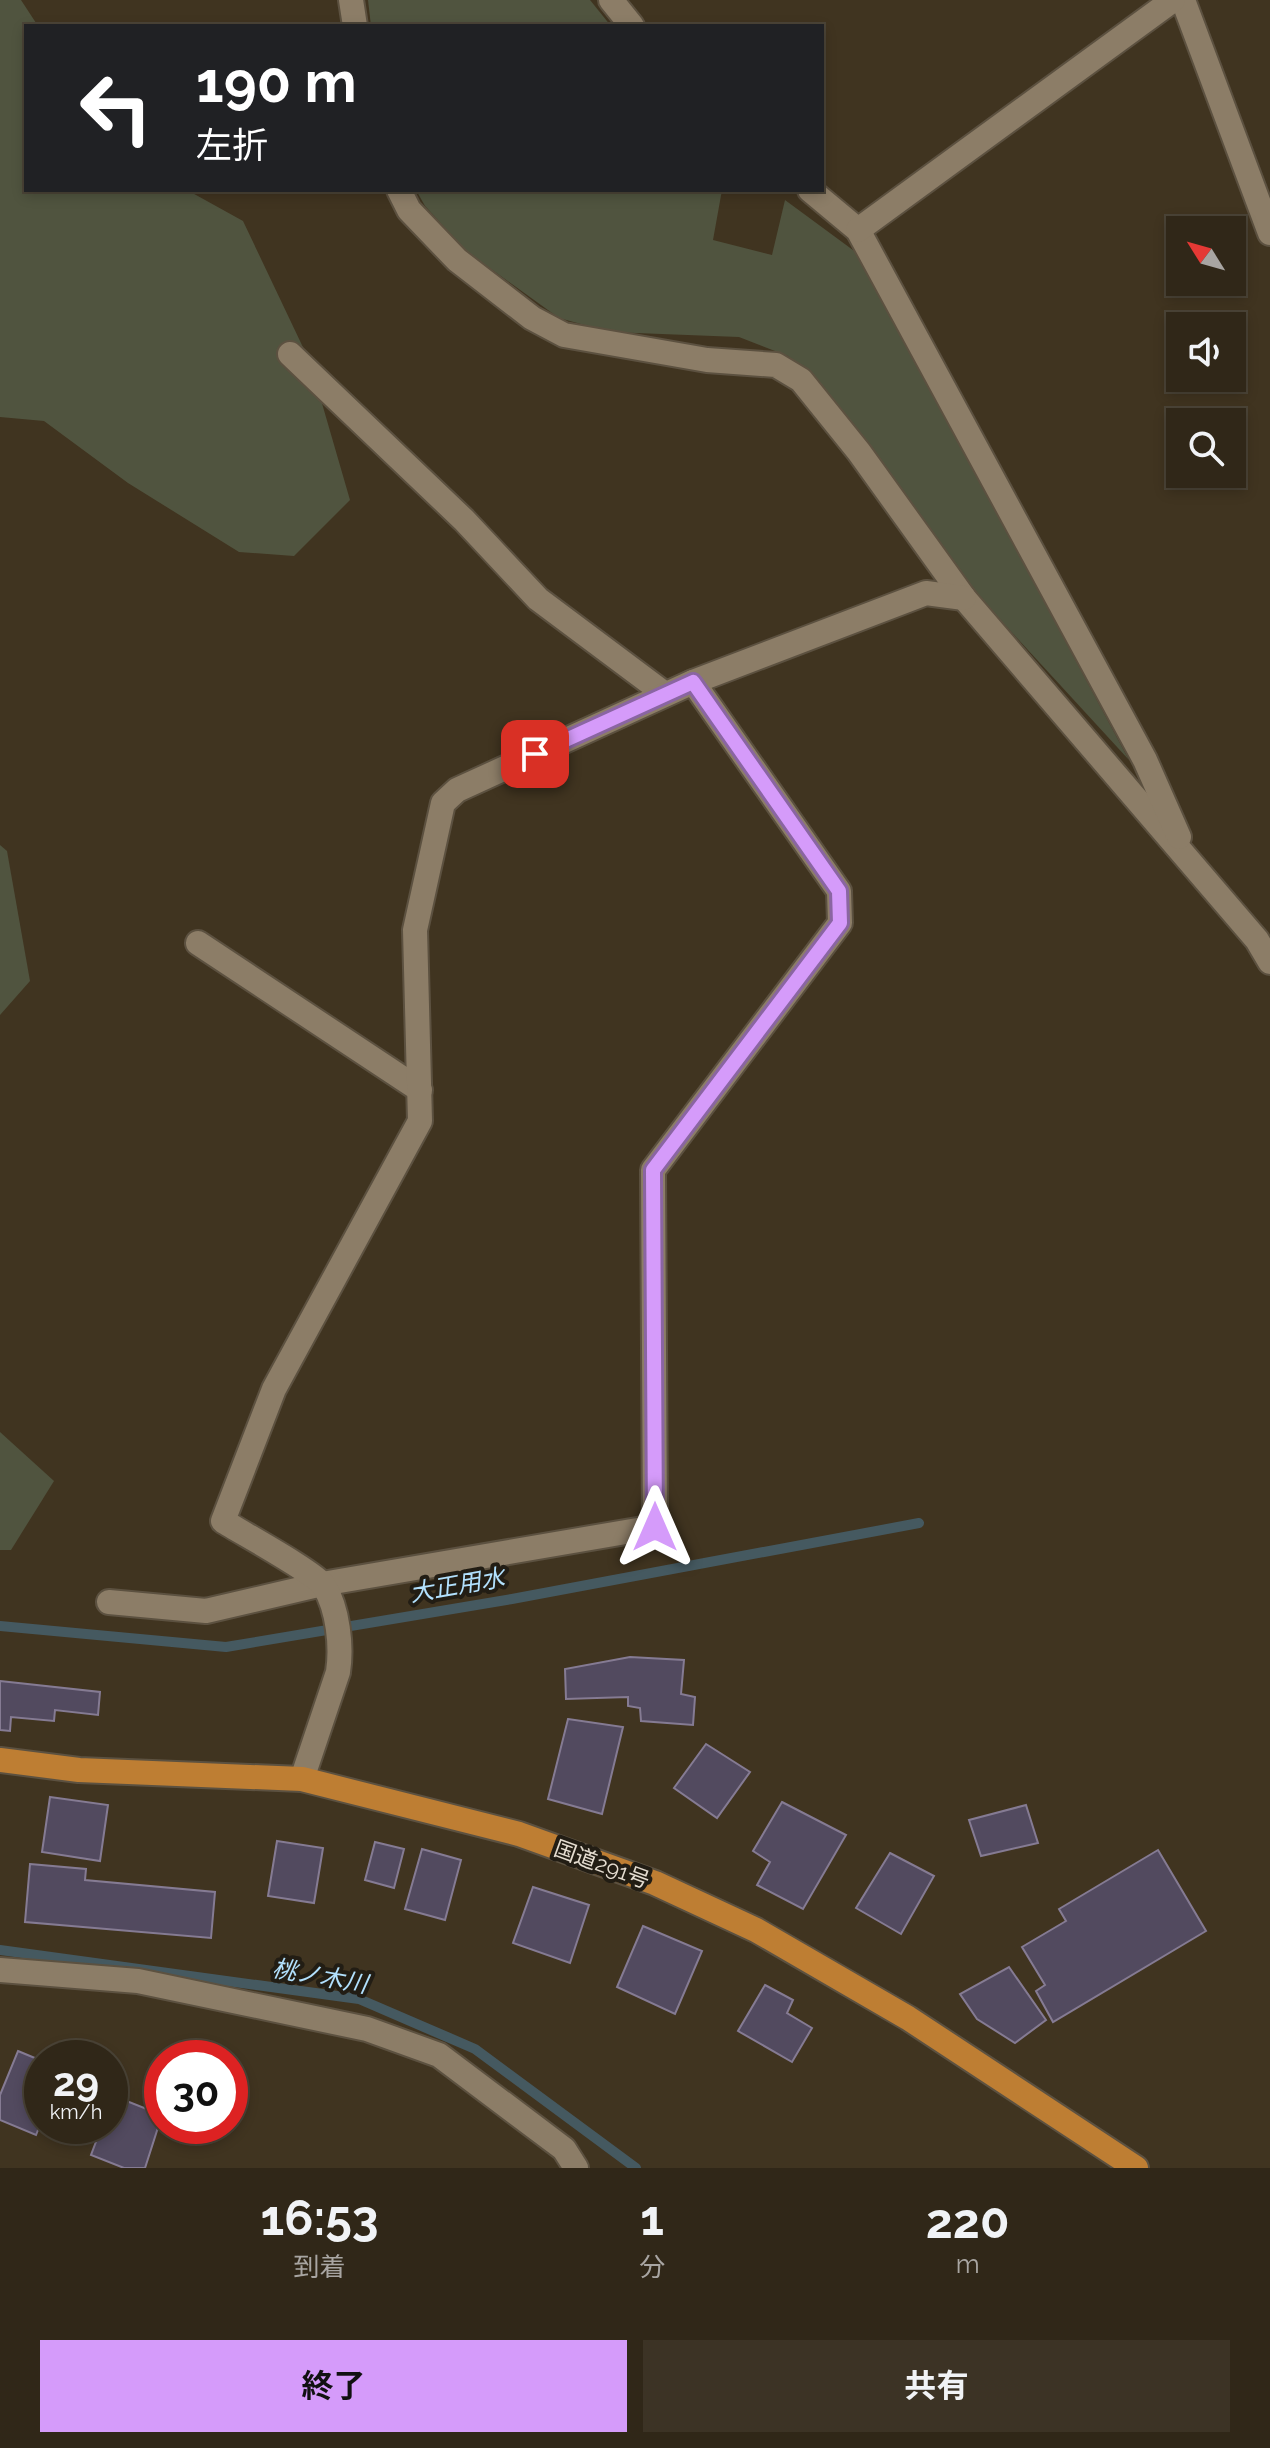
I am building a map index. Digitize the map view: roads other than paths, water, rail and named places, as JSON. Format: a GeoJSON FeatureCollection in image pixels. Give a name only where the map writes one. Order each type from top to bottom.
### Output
{"type":"FeatureCollection","features":[{"type":"Feature","properties":{"kind":"highway","name":"国道291号"},"geometry":{"type":"LineString","coordinates":[[0,1760],[79,1770],[302,1779],[519,1834],[655,1883],[756,1930],[908,2018],[1136,2168]]}},
{"type":"Feature","properties":{"kind":"street"},"geometry":{"type":"LineString","coordinates":[[351,0],[355,24]]}},
{"type":"Feature","properties":{"kind":"street"},"geometry":{"type":"LineString","coordinates":[[611,0],[630,24]]}},
{"type":"Feature","properties":{"kind":"street"},"geometry":{"type":"LineString","coordinates":[[858,230],[1173,0]]}},
{"type":"Feature","properties":{"kind":"street"},"geometry":{"type":"LineString","coordinates":[[1183,0],[1270,233]]}},
{"type":"Feature","properties":{"kind":"street"},"geometry":{"type":"LineString","coordinates":[[400,192],[409,210],[457,260],[532,318],[564,335],[707,360],[776,365],[801,380],[859,452],[964,598],[1257,940],[1270,962]]}},
{"type":"Feature","properties":{"kind":"street"},"geometry":{"type":"LineString","coordinates":[[812,192],[858,230],[1145,760],[1190,863]]}},
{"type":"Feature","properties":{"kind":"street"},"geometry":{"type":"LineString","coordinates":[[290,354],[464,520],[538,599],[665,694]]}},
{"type":"Feature","properties":{"kind":"street"},"geometry":{"type":"LineString","coordinates":[[302,1779],[341,1655],[333,1608],[322,1584],[223,1521],[274,1389],[420,1121],[415,930],[443,803],[457,790],[693,682],[926,593],[964,598]]}},
{"type":"Feature","properties":{"kind":"street"},"geometry":{"type":"LineString","coordinates":[[109,1602],[206,1611],[322,1584],[655,1527],[653,1170],[840,923],[839,891],[693,682]]}},
{"type":"Feature","properties":{"kind":"street"},"geometry":{"type":"LineString","coordinates":[[198,943],[420,1090]]}},
{"type":"Feature","properties":{"kind":"street"},"geometry":{"type":"LineString","coordinates":[[0,1970],[138,1981],[367,2029],[439,2055],[564,2149],[576,2168]]}},
{"type":"Feature","properties":{"kind":"waterway","name":"大正用水"},"geometry":{"type":"LineString","coordinates":[[0,1626],[226,1647],[512,1599],[919,1523]]}},
{"type":"Feature","properties":{"kind":"waterway","name":"桃ノ木川"},"geometry":{"type":"LineString","coordinates":[[0,1950],[359,1999],[475,2049],[636,2168]]}}]}
